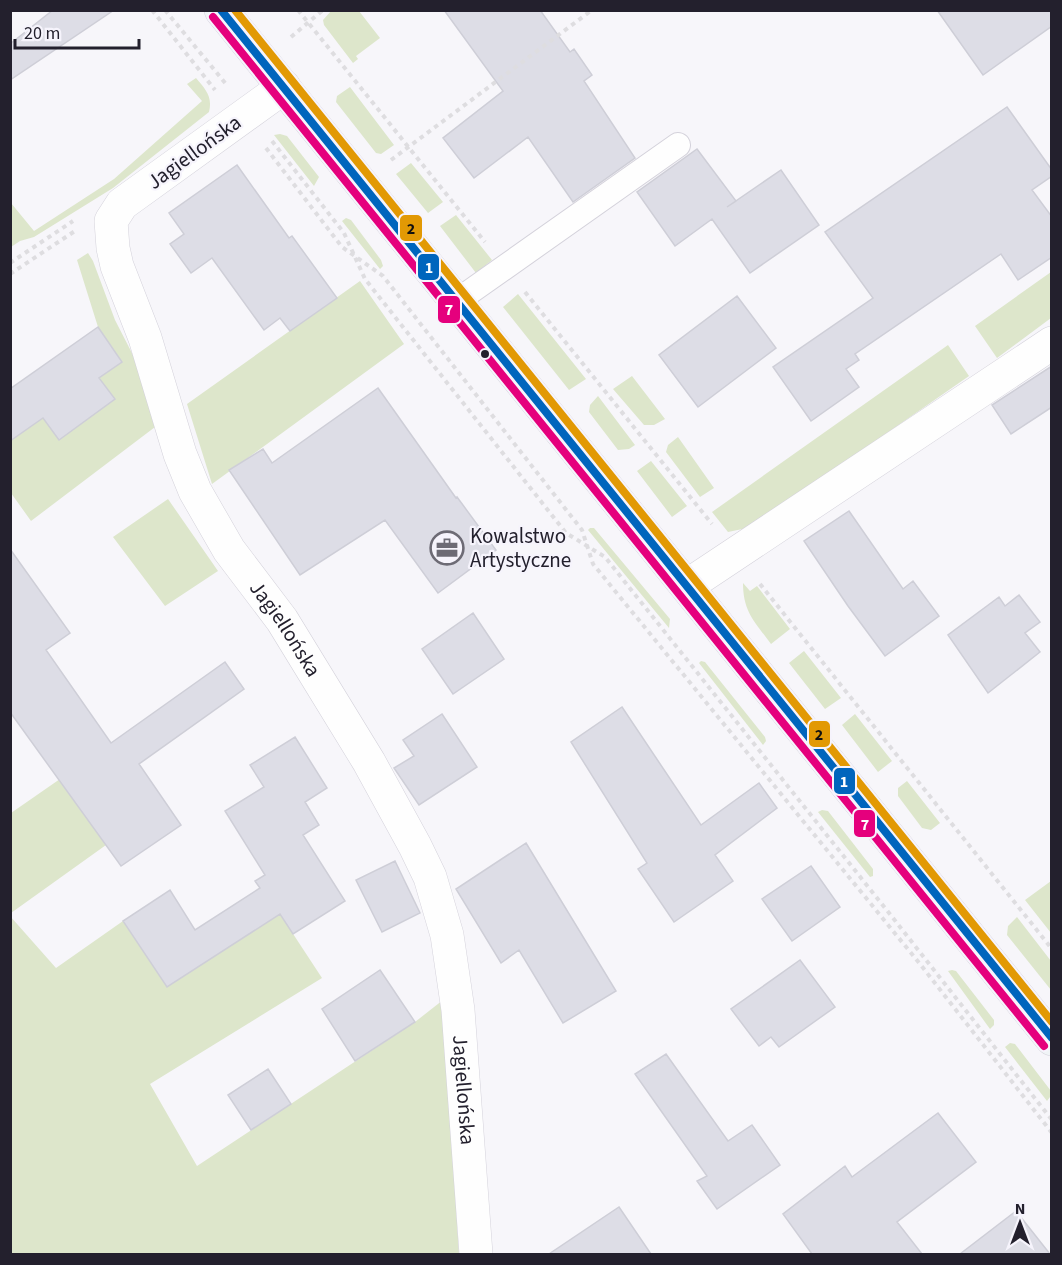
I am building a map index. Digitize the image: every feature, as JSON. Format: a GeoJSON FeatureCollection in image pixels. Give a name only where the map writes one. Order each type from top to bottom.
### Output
{"type":"FeatureCollection","features":[{"type":"Feature","properties":{"kind":"street"},"geometry":{"type":"LineString","coordinates":[[221,10],[1052,1039]]}},
{"type":"Feature","properties":{"kind":"street","name":"Jagiellońska"},"geometry":{"type":"LineString","coordinates":[[284,87],[119,207],[111,221],[111,234],[117,266],[145,338],[180,454],[195,491],[229,550],[282,620],[369,762],[430,877],[447,935],[458,1010],[476,1254]]}},
{"type":"Feature","properties":{"kind":"street"},"geometry":{"type":"LineString","coordinates":[[687,586],[1052,343]]}},
{"type":"Feature","properties":{"kind":"lane"},"geometry":{"type":"LineString","coordinates":[[457,301],[678,146]]}},
{"type":"Feature","properties":{"kind":"path"},"geometry":{"type":"LineString","coordinates":[[152,10],[219,94],[220,106],[242,118],[247,141],[253,139],[261,142],[342,247],[383,276],[582,530],[593,564],[920,964],[1052,1133]]}},
{"type":"Feature","properties":{"kind":"path"},"geometry":{"type":"LineString","coordinates":[[165,10],[242,118],[344,232],[365,279],[558,524],[566,533],[605,557],[894,918],[1052,1120]]}},
{"type":"Feature","properties":{"kind":"path"},"geometry":{"type":"LineString","coordinates":[[298,10],[1052,949]]}},
{"type":"Feature","properties":{"kind":"path"},"geometry":{"type":"LineString","coordinates":[[362,182],[592,10]]}},
{"type":"Feature","properties":{"kind":"path"},"geometry":{"type":"LineString","coordinates":[[10,263],[82,215],[119,207]]}},
{"type":"Feature","properties":{"kind":"path"},"geometry":{"type":"LineString","coordinates":[[10,274],[85,224],[119,207]]}},
{"type":"Feature","properties":{"kind":"green space"},"geometry":{"type":"Polygon","coordinates":[[[331,11],[359,11],[380,38],[356,56],[358,59],[353,63],[324,25],[323,20],[331,11]]]}},
{"type":"Feature","properties":{"kind":"green space"},"geometry":{"type":"Polygon","coordinates":[[[196,78],[209,97],[209,112],[113,188],[34,237],[20,241],[11,247],[11,203],[34,231],[114,179],[202,101],[187,84],[196,78]]]}},
{"type":"Feature","properties":{"kind":"green space"},"geometry":{"type":"Polygon","coordinates":[[[350,87],[394,145],[381,154],[376,153],[336,102],[337,96],[350,87]]]}},
{"type":"Feature","properties":{"kind":"green space"},"geometry":{"type":"Polygon","coordinates":[[[274,135],[287,136],[319,177],[314,186],[274,135]]]}},
{"type":"Feature","properties":{"kind":"green space"},"geometry":{"type":"Polygon","coordinates":[[[411,163],[443,202],[428,213],[396,174],[411,163]]]}},
{"type":"Feature","properties":{"kind":"green space"},"geometry":{"type":"Polygon","coordinates":[[[456,215],[492,260],[476,273],[440,226],[456,215]]]}},
{"type":"Feature","properties":{"kind":"green space"},"geometry":{"type":"Polygon","coordinates":[[[346,218],[351,220],[381,260],[383,266],[380,269],[342,221],[346,218]]]}},
{"type":"Feature","properties":{"kind":"green space"},"geometry":{"type":"Polygon","coordinates":[[[88,253],[115,320],[134,357],[159,424],[31,521],[11,493],[10,441],[43,418],[114,399],[99,378],[122,362],[98,327],[77,260],[88,253]]]}},
{"type":"Feature","properties":{"kind":"green space"},"geometry":{"type":"Polygon","coordinates":[[[1051,272],[1051,318],[997,358],[975,326],[1051,272]]]}},
{"type":"Feature","properties":{"kind":"green space"},"geometry":{"type":"Polygon","coordinates":[[[360,281],[404,344],[212,484],[187,404],[360,281]]]}},
{"type":"Feature","properties":{"kind":"green space"},"geometry":{"type":"Polygon","coordinates":[[[518,294],[586,379],[569,390],[503,307],[518,294]]]}},
{"type":"Feature","properties":{"kind":"green space"},"geometry":{"type":"Polygon","coordinates":[[[948,345],[969,376],[752,527],[728,532],[712,512],[948,345]]]}},
{"type":"Feature","properties":{"kind":"green space"},"geometry":{"type":"Polygon","coordinates":[[[632,376],[665,419],[654,425],[644,425],[613,389],[632,376]]]}},
{"type":"Feature","properties":{"kind":"green space"},"geometry":{"type":"Polygon","coordinates":[[[598,396],[635,445],[629,449],[618,450],[589,412],[590,405],[598,396]]]}},
{"type":"Feature","properties":{"kind":"green space"},"geometry":{"type":"Polygon","coordinates":[[[678,437],[714,488],[700,497],[666,452],[668,445],[678,437]]]}},
{"type":"Feature","properties":{"kind":"green space"},"geometry":{"type":"Polygon","coordinates":[[[651,461],[687,506],[672,517],[637,471],[651,461]]]}},
{"type":"Feature","properties":{"kind":"green space"},"geometry":{"type":"Polygon","coordinates":[[[168,499],[218,571],[165,606],[113,537],[168,499]]]}},
{"type":"Feature","properties":{"kind":"green space"},"geometry":{"type":"Polygon","coordinates":[[[594,528],[670,619],[669,628],[588,530],[594,528]]]}},
{"type":"Feature","properties":{"kind":"green space"},"geometry":{"type":"Polygon","coordinates":[[[743,583],[750,591],[757,586],[790,629],[771,644],[755,623],[748,609],[743,583]]]}},
{"type":"Feature","properties":{"kind":"green space"},"geometry":{"type":"Polygon","coordinates":[[[804,651],[841,698],[825,709],[789,663],[804,651]]]}},
{"type":"Feature","properties":{"kind":"green space"},"geometry":{"type":"Polygon","coordinates":[[[705,662],[765,737],[766,741],[763,745],[699,663],[705,662]]]}},
{"type":"Feature","properties":{"kind":"green space"},"geometry":{"type":"Polygon","coordinates":[[[855,714],[892,761],[878,772],[842,725],[855,714]]]}},
{"type":"Feature","properties":{"kind":"green space"},"geometry":{"type":"Polygon","coordinates":[[[60,779],[106,845],[11,913],[11,813],[60,779]]]}},
{"type":"Feature","properties":{"kind":"green space"},"geometry":{"type":"Polygon","coordinates":[[[907,781],[940,823],[931,830],[922,828],[898,796],[898,788],[907,781]]]}},
{"type":"Feature","properties":{"kind":"green space"},"geometry":{"type":"Polygon","coordinates":[[[828,811],[873,869],[873,876],[870,877],[818,812],[828,811]]]}},
{"type":"Feature","properties":{"kind":"green space"},"geometry":{"type":"Polygon","coordinates":[[[1051,881],[1051,933],[1025,900],[1051,881]]]}},
{"type":"Feature","properties":{"kind":"green space"},"geometry":{"type":"Polygon","coordinates":[[[280,914],[322,978],[150,1084],[197,1166],[415,1022],[443,1000],[459,1254],[11,1254],[10,916],[56,968],[123,921],[167,986],[280,914]]]}},
{"type":"Feature","properties":{"kind":"green space"},"geometry":{"type":"Polygon","coordinates":[[[1017,917],[1051,961],[1051,990],[1007,935],[1008,926],[1017,917]]]}},
{"type":"Feature","properties":{"kind":"green space"},"geometry":{"type":"Polygon","coordinates":[[[948,971],[956,971],[994,1020],[994,1025],[990,1029],[948,971]]]}},
{"type":"Feature","properties":{"kind":"green space"},"geometry":{"type":"Polygon","coordinates":[[[1010,1043],[1015,1044],[1051,1091],[1047,1101],[1005,1047],[1010,1043]]]}},
{"type":"Feature","properties":{"kind":"building"},"geometry":{"type":"Polygon","coordinates":[[[53,10],[114,10],[10,80],[10,44],[53,10]]]}},
{"type":"Feature","properties":{"kind":"building"},"geometry":{"type":"Polygon","coordinates":[[[444,10],[540,10],[570,52],[574,49],[592,75],[584,81],[635,158],[573,202],[528,137],[474,178],[443,138],[503,91],[444,10]]]}},
{"type":"Feature","properties":{"kind":"building"},"geometry":{"type":"Polygon","coordinates":[[[937,10],[1052,10],[1052,26],[983,75],[937,10]]]}},
{"type":"Feature","properties":{"kind":"building"},"geometry":{"type":"Polygon","coordinates":[[[1007,107],[1052,170],[1052,176],[1032,190],[1052,217],[1052,257],[1018,280],[1001,254],[855,354],[859,360],[846,369],[859,387],[811,421],[773,367],[873,298],[825,232],[1007,107]]]}},
{"type":"Feature","properties":{"kind":"building"},"geometry":{"type":"Polygon","coordinates":[[[697,149],[736,201],[781,170],[819,225],[750,273],[712,219],[675,246],[637,192],[697,149]]]}},
{"type":"Feature","properties":{"kind":"building"},"geometry":{"type":"Polygon","coordinates":[[[237,165],[289,238],[292,236],[337,298],[290,331],[280,318],[264,330],[212,258],[191,273],[170,244],[184,234],[169,213],[237,165]]]}},
{"type":"Feature","properties":{"kind":"building"},"geometry":{"type":"Polygon","coordinates":[[[737,296],[776,348],[698,407],[659,355],[737,296]]]}},
{"type":"Feature","properties":{"kind":"building"},"geometry":{"type":"Polygon","coordinates":[[[98,327],[122,362],[99,378],[115,399],[59,440],[43,418],[10,441],[10,389],[98,327]]]}},
{"type":"Feature","properties":{"kind":"building"},"geometry":{"type":"Polygon","coordinates":[[[1052,366],[1052,407],[1011,434],[992,405],[1052,366]]]}},
{"type":"Feature","properties":{"kind":"building"},"geometry":{"type":"Polygon","coordinates":[[[378,388],[496,550],[438,593],[385,520],[300,575],[229,470],[263,449],[272,463],[378,388]]]}},
{"type":"Feature","properties":{"kind":"building"},"geometry":{"type":"Polygon","coordinates":[[[849,511],[903,589],[913,581],[939,616],[885,656],[804,541],[849,511]]]}},
{"type":"Feature","properties":{"kind":"building"},"geometry":{"type":"Polygon","coordinates":[[[10,549],[70,633],[46,650],[111,743],[225,662],[244,689],[139,764],[181,825],[121,866],[10,712],[10,549]]]}},
{"type":"Feature","properties":{"kind":"building"},"geometry":{"type":"Polygon","coordinates":[[[1019,595],[1040,622],[1025,633],[1040,652],[988,693],[948,635],[999,597],[1005,606],[1019,595]]]}},
{"type":"Feature","properties":{"kind":"building"},"geometry":{"type":"Polygon","coordinates":[[[473,613],[504,659],[453,694],[422,649],[473,613]]]}},
{"type":"Feature","properties":{"kind":"building"},"geometry":{"type":"Polygon","coordinates":[[[622,707],[701,825],[759,783],[777,808],[715,855],[733,881],[674,922],[638,869],[647,863],[571,742],[622,707]]]}},
{"type":"Feature","properties":{"kind":"building"},"geometry":{"type":"Polygon","coordinates":[[[442,714],[477,767],[419,805],[394,768],[414,756],[403,740],[442,714]]]}},
{"type":"Feature","properties":{"kind":"building"},"geometry":{"type":"Polygon","coordinates":[[[295,737],[327,788],[305,802],[319,825],[303,835],[345,901],[293,934],[280,914],[167,987],[123,921],[170,890],[195,930],[260,888],[255,881],[265,875],[225,811],[264,787],[250,765],[295,737]]]}},
{"type":"Feature","properties":{"kind":"building"},"geometry":{"type":"Polygon","coordinates":[[[526,843],[616,991],[563,1023],[519,950],[501,963],[456,889],[526,843]]]}},
{"type":"Feature","properties":{"kind":"building"},"geometry":{"type":"Polygon","coordinates":[[[395,861],[420,913],[382,932],[356,880],[395,861]]]}},
{"type":"Feature","properties":{"kind":"building"},"geometry":{"type":"Polygon","coordinates":[[[811,866],[840,907],[792,941],[762,899],[811,866]]]}},
{"type":"Feature","properties":{"kind":"building"},"geometry":{"type":"Polygon","coordinates":[[[800,960],[835,1007],[779,1047],[771,1037],[759,1046],[731,1009],[800,960]]]}},
{"type":"Feature","properties":{"kind":"building"},"geometry":{"type":"Polygon","coordinates":[[[380,970],[415,1022],[355,1061],[322,1009],[380,970]]]}},
{"type":"Feature","properties":{"kind":"building"},"geometry":{"type":"Polygon","coordinates":[[[666,1054],[728,1141],[752,1125],[780,1165],[717,1209],[697,1181],[707,1176],[635,1074],[666,1054]]]}},
{"type":"Feature","properties":{"kind":"building"},"geometry":{"type":"Polygon","coordinates":[[[268,1069],[291,1104],[251,1130],[228,1095],[268,1069]]]}},
{"type":"Feature","properties":{"kind":"building"},"geometry":{"type":"Polygon","coordinates":[[[938,1113],[976,1162],[897,1222],[922,1254],[812,1254],[783,1214],[845,1166],[852,1177],[938,1113]]]}},
{"type":"Feature","properties":{"kind":"building"},"geometry":{"type":"Polygon","coordinates":[[[619,1207],[651,1254],[549,1254],[619,1207]]]}},
{"type":"Feature","properties":{"kind":"building"},"geometry":{"type":"Polygon","coordinates":[[[1016,1211],[1050,1254],[960,1254],[1016,1211]]]}},
{"type":"Feature","properties":{"kind":"transit line","name":"1"},"geometry":{"type":"LineString","coordinates":[[221,10],[1052,1038]]}},
{"type":"Feature","properties":{"kind":"transit line","name":"2"},"geometry":{"type":"LineString","coordinates":[[235,10],[1052,1022]]}},
{"type":"Feature","properties":{"kind":"transit line","name":"7"},"geometry":{"type":"LineString","coordinates":[[213,17],[1044,1046]]}},
{"type":"Feature","properties":{"kind":"place","name":"Kowalstwo Artystyczne"},"geometry":{"type":"Point","coordinates":[447,548]}}]}
